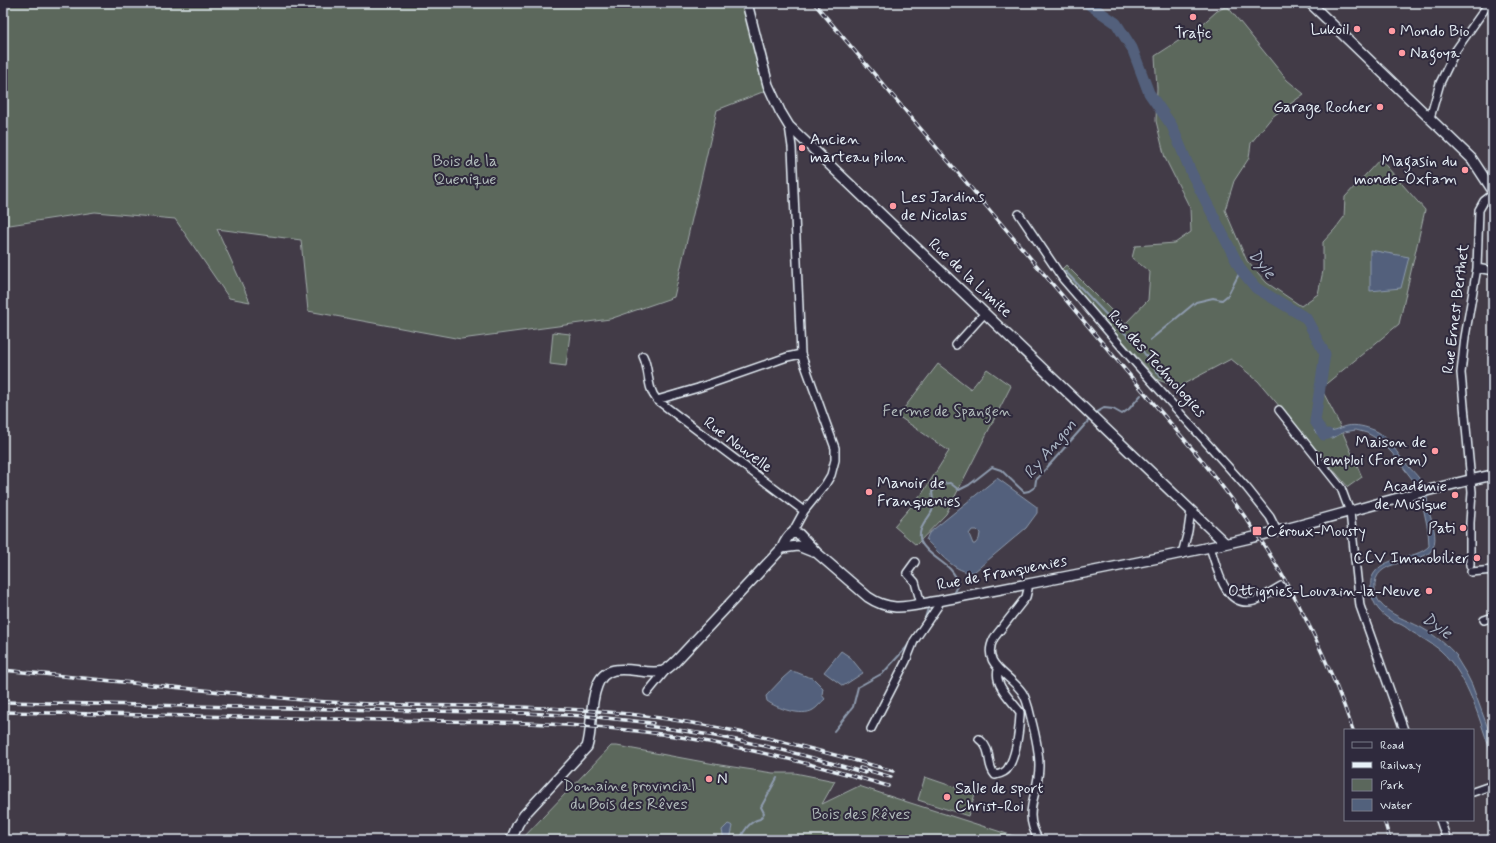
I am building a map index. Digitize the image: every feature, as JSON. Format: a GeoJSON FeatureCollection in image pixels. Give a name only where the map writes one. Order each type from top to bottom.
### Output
{"type":"FeatureCollection","features":[{"type":"Feature","properties":{"kind":"street","name":"Rue de la Limite"},"geometry":{"type":"LineString","coordinates":[[747,3],[768,86],[789,126],[1225,543]]}},
{"type":"Feature","properties":{"kind":"street"},"geometry":{"type":"LineString","coordinates":[[1430,118],[1440,83],[1456,50],[1489,3]]}},
{"type":"Feature","properties":{"kind":"street"},"geometry":{"type":"LineString","coordinates":[[1316,5],[1472,159],[1493,193]]}},
{"type":"Feature","properties":{"kind":"street"},"geometry":{"type":"LineString","coordinates":[[648,692],[666,670],[782,548],[795,540],[799,522],[804,511],[828,480],[836,460],[835,448],[801,354],[792,147],[789,126]]}},
{"type":"Feature","properties":{"kind":"street"},"geometry":{"type":"LineString","coordinates":[[792,147],[802,139]]}},
{"type":"Feature","properties":{"kind":"street","name":"Rue Ernest Berthet"},"geometry":{"type":"LineString","coordinates":[[1493,193],[1484,201],[1479,210],[1477,268],[1465,337],[1461,373],[1472,492],[1470,569],[1493,570]]}},
{"type":"Feature","properties":{"kind":"street","name":"Rue des Technologies"},"geometry":{"type":"LineString","coordinates":[[1019,214],[1063,279],[1247,488],[1270,518],[1277,531]]}},
{"type":"Feature","properties":{"kind":"street"},"geometry":{"type":"LineString","coordinates":[[1477,268],[1493,271]]}},
{"type":"Feature","properties":{"kind":"street"},"geometry":{"type":"LineString","coordinates":[[956,345],[985,313]]}},
{"type":"Feature","properties":{"kind":"street"},"geometry":{"type":"LineString","coordinates":[[643,356],[647,364],[650,389],[657,400],[698,388],[787,357],[801,354]]}},
{"type":"Feature","properties":{"kind":"street","name":"Rue Nouvelle"},"geometry":{"type":"LineString","coordinates":[[657,400],[804,511]]}},
{"type":"Feature","properties":{"kind":"street"},"geometry":{"type":"LineString","coordinates":[[1279,410],[1341,488],[1350,512],[1360,606],[1404,729]]}},
{"type":"Feature","properties":{"kind":"street","name":"Rue de Franquenies"},"geometry":{"type":"LineString","coordinates":[[795,540],[817,553],[876,603],[886,607],[897,608],[1182,554],[1277,531],[1417,493],[1493,475]]}},
{"type":"Feature","properties":{"kind":"street"},"geometry":{"type":"LineString","coordinates":[[1182,554],[1188,531],[1191,510]]}},
{"type":"Feature","properties":{"kind":"street"},"geometry":{"type":"LineString","coordinates":[[1210,547],[1223,586],[1229,594],[1237,599],[1253,601],[1281,586]]}},
{"type":"Feature","properties":{"kind":"street"},"geometry":{"type":"LineString","coordinates":[[916,562],[907,573],[915,582],[921,604]]}},
{"type":"Feature","properties":{"kind":"street"},"geometry":{"type":"LineString","coordinates":[[1027,584],[1028,589],[1026,597],[997,633],[992,642],[990,655],[998,670],[1014,682],[1025,696],[1034,728],[1039,766],[1038,781],[1030,816],[1032,826],[1039,840]]}},
{"type":"Feature","properties":{"kind":"street"},"geometry":{"type":"LineString","coordinates":[[871,729],[906,661],[914,642],[938,606],[939,601]]}},
{"type":"Feature","properties":{"kind":"street"},"geometry":{"type":"LineString","coordinates":[[1484,620],[1493,617]]}},
{"type":"Feature","properties":{"kind":"street"},"geometry":{"type":"LineString","coordinates":[[511,840],[524,815],[587,747],[594,699],[599,681],[611,671],[621,669],[653,672],[666,670]]}},
{"type":"Feature","properties":{"kind":"street"},"geometry":{"type":"LineString","coordinates":[[979,739],[988,752],[989,764],[995,775],[1000,774],[1008,768],[1018,740],[1020,712],[1002,689],[997,674],[998,670]]}},
{"type":"Feature","properties":{"kind":"street"},"geometry":{"type":"LineString","coordinates":[[1474,792],[1493,785]]}},
{"type":"Feature","properties":{"kind":"street"},"geometry":{"type":"LineString","coordinates":[[1440,821],[1447,840]]}},
{"type":"Feature","properties":{"kind":"green space","name":"Bois de la Quenique"},"geometry":{"type":"Polygon","coordinates":[[[3,3],[742,3],[770,89],[717,110],[674,297],[610,319],[461,339],[308,311],[301,240],[217,229],[250,302],[229,298],[175,219],[95,212],[3,226],[3,3]]]}},
{"type":"Feature","properties":{"kind":"green space"},"geometry":{"type":"Polygon","coordinates":[[[1227,6],[1287,80],[1304,94],[1272,117],[1251,143],[1249,158],[1234,181],[1225,210],[1247,261],[1267,283],[1301,306],[1318,294],[1323,271],[1323,242],[1344,217],[1345,197],[1380,159],[1425,210],[1399,324],[1321,388],[1336,417],[1362,477],[1348,487],[1258,381],[1231,359],[1178,387],[1158,380],[1060,271],[1066,265],[1125,324],[1148,300],[1150,272],[1132,258],[1135,246],[1175,243],[1191,232],[1190,208],[1165,158],[1156,121],[1157,88],[1155,56],[1197,29],[1217,11],[1227,6]]]}},
{"type":"Feature","properties":{"kind":"green space"},"geometry":{"type":"Polygon","coordinates":[[[553,332],[570,334],[566,366],[550,364],[553,332]]]}},
{"type":"Feature","properties":{"kind":"green space","name":"Ferme de Spangen"},"geometry":{"type":"Polygon","coordinates":[[[938,364],[971,389],[987,369],[1011,386],[946,514],[916,545],[894,526],[922,494],[949,451],[898,416],[938,364]]]}},
{"type":"Feature","properties":{"kind":"green space","name":"Domaine provincial du Bois des Rêves"},"geometry":{"type":"Polygon","coordinates":[[[611,746],[720,765],[773,773],[795,773],[835,781],[822,804],[859,786],[1026,840],[521,840],[611,746]]]}},
{"type":"Feature","properties":{"kind":"green space","name":"Salle de sport Christ-Roi"},"geometry":{"type":"Polygon","coordinates":[[[925,777],[975,794],[968,816],[918,800],[925,777]]]}},
{"type":"Feature","properties":{"kind":"water"},"geometry":{"type":"Polygon","coordinates":[[[1370,250],[1409,257],[1401,288],[1370,291],[1370,250]]]}},
{"type":"Feature","properties":{"kind":"water"},"geometry":{"type":"Polygon","coordinates":[[[1319,424],[1324,431],[1354,425],[1374,430],[1390,443],[1420,479],[1424,486],[1435,534],[1433,548],[1428,554],[1420,558],[1389,566],[1381,571],[1376,579],[1375,590],[1377,598],[1381,604],[1393,614],[1432,634],[1457,656],[1456,657],[1472,685],[1493,742],[1493,758],[1466,686],[1450,661],[1433,645],[1401,624],[1394,622],[1384,615],[1373,601],[1371,580],[1377,570],[1391,561],[1416,554],[1429,546],[1428,530],[1419,488],[1392,453],[1379,440],[1367,433],[1356,430],[1344,432],[1333,438],[1322,438],[1314,431],[1319,424]]]}},
{"type":"Feature","properties":{"kind":"water"},"geometry":{"type":"Polygon","coordinates":[[[997,478],[1037,507],[1037,513],[1026,528],[974,572],[960,570],[948,561],[926,540],[929,533],[997,478]],[[972,530],[969,534],[973,544],[975,544],[979,539],[980,533],[977,530],[972,530]]]}},
{"type":"Feature","properties":{"kind":"water"},"geometry":{"type":"Polygon","coordinates":[[[841,651],[850,657],[863,673],[843,686],[824,672],[841,651]]]}},
{"type":"Feature","properties":{"kind":"water"},"geometry":{"type":"Polygon","coordinates":[[[791,671],[813,678],[823,688],[822,695],[825,699],[813,710],[802,713],[789,711],[767,701],[766,696],[791,671]]]}},
{"type":"Feature","properties":{"kind":"water"},"geometry":{"type":"Polygon","coordinates":[[[728,824],[733,826],[730,840],[724,840],[722,830],[728,824]]]}},
{"type":"Feature","properties":{"kind":"waterway","name":"Dyle"},"geometry":{"type":"LineString","coordinates":[[1087,3],[1116,23],[1132,48],[1149,93],[1172,126],[1191,172],[1241,270],[1256,288],[1306,318],[1325,354],[1315,421],[1324,435],[1328,434]]}},
{"type":"Feature","properties":{"kind":"waterway","name":"Ry Angon"},"geometry":{"type":"LineString","coordinates":[[1150,340],[1196,302],[1213,298],[1222,300],[1228,295],[1241,270]]}},
{"type":"Feature","properties":{"kind":"waterway"},"geometry":{"type":"LineString","coordinates":[[1065,271],[1117,326],[1140,347],[1161,378]]}},
{"type":"Feature","properties":{"kind":"waterway","name":"Ry Angon"},"geometry":{"type":"LineString","coordinates":[[1097,412],[1104,408],[1113,409],[1122,414],[1129,409],[1141,395]]}},
{"type":"Feature","properties":{"kind":"waterway","name":"Ry Angon"},"geometry":{"type":"LineString","coordinates":[[943,596],[953,594],[959,582],[953,572],[930,553],[921,542],[921,529],[933,508],[932,492],[941,484],[950,483],[959,490],[969,485],[992,467],[1001,470],[1024,492],[1029,491],[1035,487],[1036,480],[1090,419]]}},
{"type":"Feature","properties":{"kind":"waterway","name":"Ry Angon"},"geometry":{"type":"LineString","coordinates":[[925,618],[928,608]]}},
{"type":"Feature","properties":{"kind":"waterway","name":"Ry Angon"},"geometry":{"type":"LineString","coordinates":[[834,731],[853,707],[858,687],[883,673],[911,641]]}},
{"type":"Feature","properties":{"kind":"waterway","name":"Ry Angon"},"geometry":{"type":"LineString","coordinates":[[740,840],[747,827],[756,820],[760,819],[764,813],[761,807],[777,778]]}},
{"type":"Feature","properties":{"kind":"railway"},"geometry":{"type":"LineString","coordinates":[[814,3],[1200,458],[1237,506],[1273,559],[1312,630],[1334,680],[1353,729]]}},
{"type":"Feature","properties":{"kind":"railway"},"geometry":{"type":"LineString","coordinates":[[3,670],[312,701],[393,705],[556,708],[637,715],[669,719],[734,731],[893,771]]}},
{"type":"Feature","properties":{"kind":"railway"},"geometry":{"type":"LineString","coordinates":[[3,702],[523,713],[587,716],[653,723]]}},
{"type":"Feature","properties":{"kind":"railway"},"geometry":{"type":"LineString","coordinates":[[3,712],[557,724],[626,730],[690,738],[747,749],[832,770],[888,786]]}},
{"type":"Feature","properties":{"kind":"railway"},"geometry":{"type":"LineString","coordinates":[[646,726],[674,729],[757,744],[865,773]]}},
{"type":"Feature","properties":{"kind":"railway"},"geometry":{"type":"LineString","coordinates":[[860,768],[891,777]]}},
{"type":"Feature","properties":{"kind":"railway"},"geometry":{"type":"LineString","coordinates":[[1384,821],[1390,840]]}},
{"type":"Feature","properties":{"kind":"railway"},"geometry":{"type":"LineString","coordinates":[[1078,836],[1089,840]]}},
{"type":"Feature","properties":{"kind":"place","name":"Trafic"},"geometry":{"type":"Point","coordinates":[1193,17]}},
{"type":"Feature","properties":{"kind":"place","name":"Lukoil"},"geometry":{"type":"Point","coordinates":[1357,29]}},
{"type":"Feature","properties":{"kind":"place","name":"Mondo Bio"},"geometry":{"type":"Point","coordinates":[1392,31]}},
{"type":"Feature","properties":{"kind":"place","name":"Nagoya"},"geometry":{"type":"Point","coordinates":[1402,53]}},
{"type":"Feature","properties":{"kind":"place","name":"Garage Rocher"},"geometry":{"type":"Point","coordinates":[1380,107]}},
{"type":"Feature","properties":{"kind":"place","name":"Ancien marteau pilon"},"geometry":{"type":"Point","coordinates":[802,148]}},
{"type":"Feature","properties":{"kind":"place","name":"Magasin du monde-Oxfam"},"geometry":{"type":"Point","coordinates":[1465,170]}},
{"type":"Feature","properties":{"kind":"place","name":"Les Jardins de Nicolas"},"geometry":{"type":"Point","coordinates":[893,206]}},
{"type":"Feature","properties":{"kind":"place","name":"Maison de l'emploi (Forem)"},"geometry":{"type":"Point","coordinates":[1435,451]}},
{"type":"Feature","properties":{"kind":"place","name":"Manoir de Franquenies"},"geometry":{"type":"Point","coordinates":[869,492]}},
{"type":"Feature","properties":{"kind":"place","name":"Académie de Musique"},"geometry":{"type":"Point","coordinates":[1455,495]}},
{"type":"Feature","properties":{"kind":"place","name":"Pati"},"geometry":{"type":"Point","coordinates":[1463,528]}},
{"type":"Feature","properties":{"kind":"place","name":"Céroux-Mousty"},"geometry":{"type":"Point","coordinates":[1257,531]}},
{"type":"Feature","properties":{"kind":"place","name":"CCV Immobilier"},"geometry":{"type":"Point","coordinates":[1477,558]}},
{"type":"Feature","properties":{"kind":"place","name":"Ottignies-Louvain-la-Neuve"},"geometry":{"type":"Point","coordinates":[1429,591]}},
{"type":"Feature","properties":{"kind":"place","name":"N"},"geometry":{"type":"Point","coordinates":[709,779]}},
{"type":"Feature","properties":{"kind":"place","name":"Salle de sport Christ-Roi"},"geometry":{"type":"Point","coordinates":[947,797]}},
{"type":"Feature","properties":{"kind":"park label","name":"Bois des Rêves"},"geometry":{"type":"Point","coordinates":[861,814]}}]}
